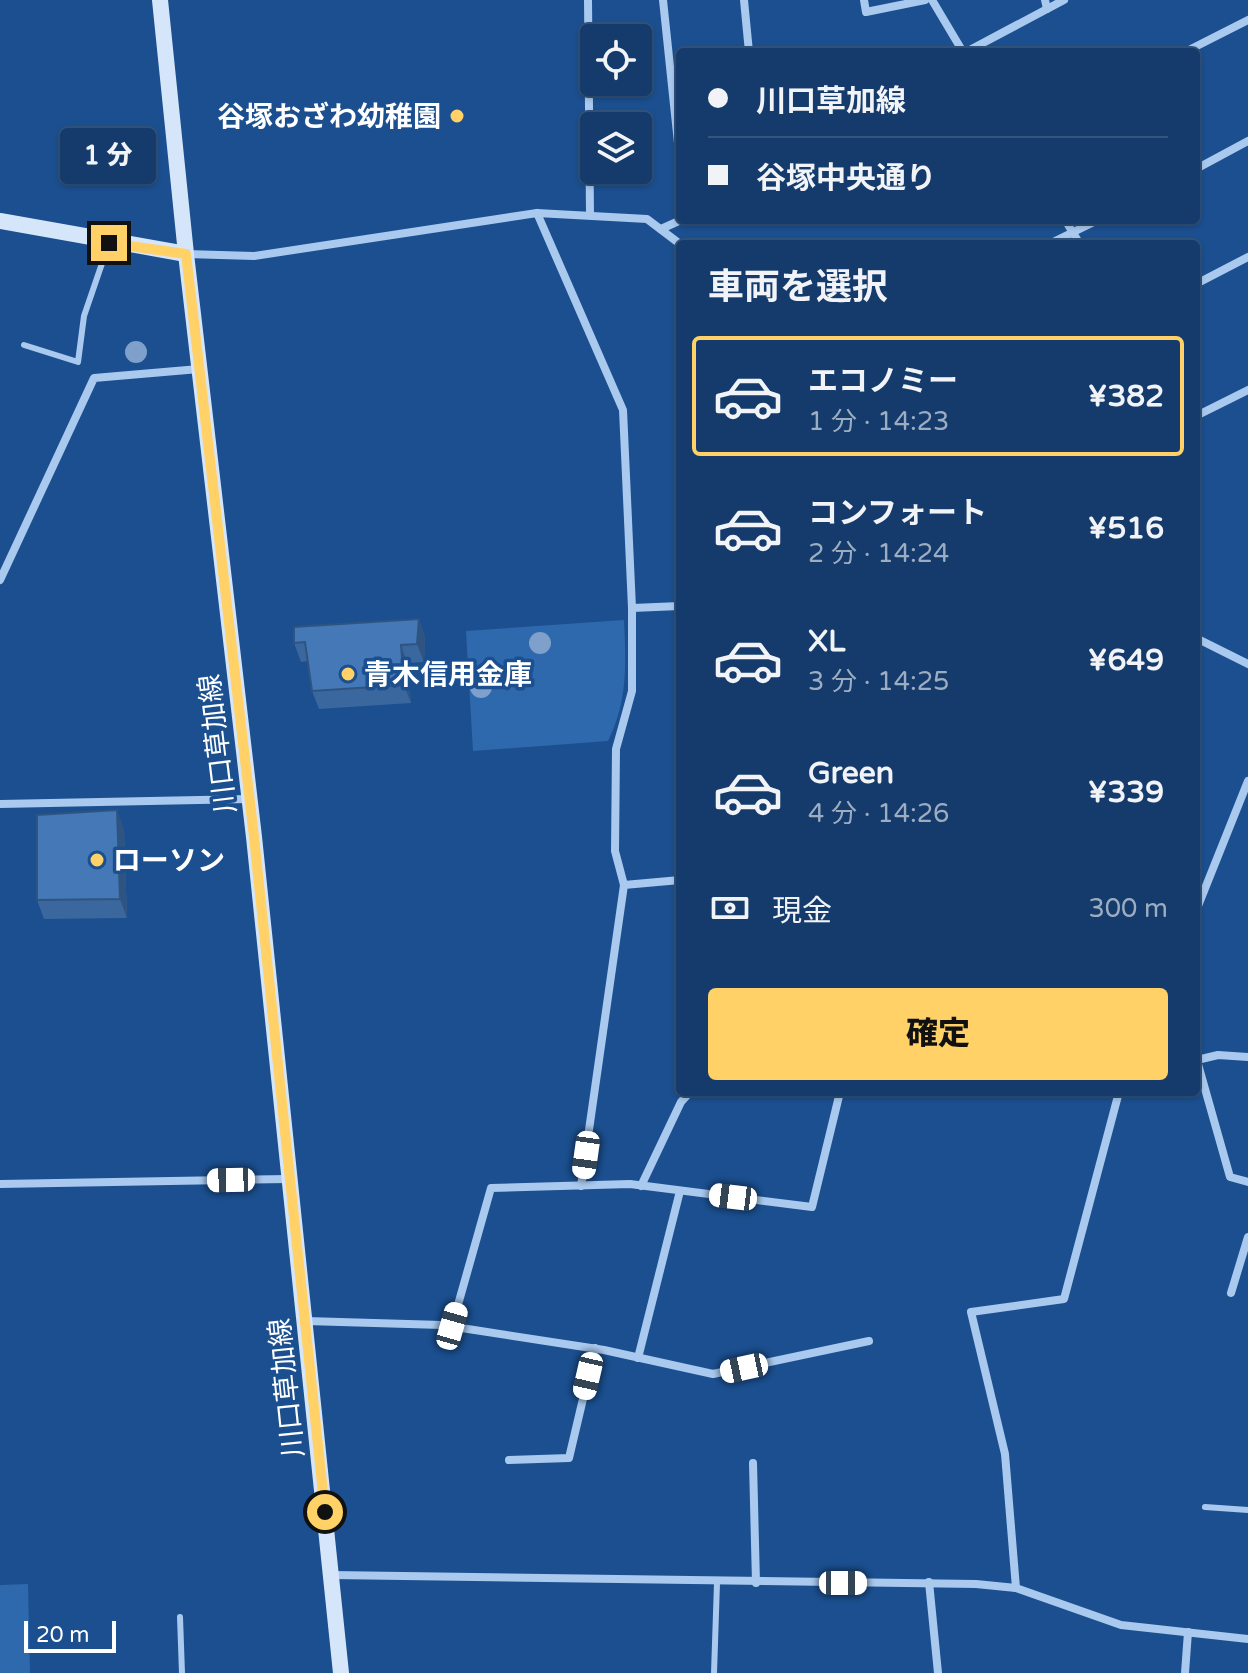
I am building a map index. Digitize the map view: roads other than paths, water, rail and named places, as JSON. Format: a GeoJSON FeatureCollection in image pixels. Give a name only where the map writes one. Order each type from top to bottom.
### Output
{"type":"FeatureCollection","features":[{"type":"Feature","properties":{"kind":"main road","name":"川口草加線"},"geometry":{"type":"LineString","coordinates":[[160,0],[306,1321],[341,1673]]}},
{"type":"Feature","properties":{"kind":"main road"},"geometry":{"type":"LineString","coordinates":[[0,221],[109,243],[186,254]]}},
{"type":"Feature","properties":{"kind":"street"},"geometry":{"type":"LineString","coordinates":[[588,0],[590,214]]}},
{"type":"Feature","properties":{"kind":"street"},"geometry":{"type":"LineString","coordinates":[[663,0],[676,124]]}},
{"type":"Feature","properties":{"kind":"street"},"geometry":{"type":"LineString","coordinates":[[744,0],[749,48]]}},
{"type":"Feature","properties":{"kind":"street"},"geometry":{"type":"LineString","coordinates":[[864,0],[866,12],[925,0]]}},
{"type":"Feature","properties":{"kind":"street"},"geometry":{"type":"LineString","coordinates":[[932,0],[962,48]]}},
{"type":"Feature","properties":{"kind":"street"},"geometry":{"type":"LineString","coordinates":[[972,48],[1046,5],[1064,0]]}},
{"type":"Feature","properties":{"kind":"street"},"geometry":{"type":"LineString","coordinates":[[1193,48],[1248,20]]}},
{"type":"Feature","properties":{"kind":"street"},"geometry":{"type":"LineString","coordinates":[[1200,167],[1248,141]]}},
{"type":"Feature","properties":{"kind":"street"},"geometry":{"type":"LineString","coordinates":[[186,254],[254,256],[537,213],[647,219],[676,241]]}},
{"type":"Feature","properties":{"kind":"street"},"geometry":{"type":"LineString","coordinates":[[537,213],[623,410],[632,608],[632,691],[616,749],[615,851],[624,885],[581,1186]]}},
{"type":"Feature","properties":{"kind":"street"},"geometry":{"type":"LineString","coordinates":[[661,229],[676,221]]}},
{"type":"Feature","properties":{"kind":"street"},"geometry":{"type":"LineString","coordinates":[[1067,224],[1077,240]]}},
{"type":"Feature","properties":{"kind":"street"},"geometry":{"type":"LineString","coordinates":[[1058,240],[1090,224]]}},
{"type":"Feature","properties":{"kind":"street"},"geometry":{"type":"LineString","coordinates":[[1200,282],[1248,257]]}},
{"type":"Feature","properties":{"kind":"street"},"geometry":{"type":"LineString","coordinates":[[0,580],[94,378],[199,369]]}},
{"type":"Feature","properties":{"kind":"street"},"geometry":{"type":"LineString","coordinates":[[1200,414],[1248,390]]}},
{"type":"Feature","properties":{"kind":"street"},"geometry":{"type":"LineString","coordinates":[[632,608],[676,606]]}},
{"type":"Feature","properties":{"kind":"street"},"geometry":{"type":"LineString","coordinates":[[1200,640],[1248,664]]}},
{"type":"Feature","properties":{"kind":"street"},"geometry":{"type":"LineString","coordinates":[[1200,901],[1248,781]]}},
{"type":"Feature","properties":{"kind":"street"},"geometry":{"type":"LineString","coordinates":[[0,804],[249,799]]}},
{"type":"Feature","properties":{"kind":"street"},"geometry":{"type":"LineString","coordinates":[[624,885],[676,880]]}},
{"type":"Feature","properties":{"kind":"street"},"geometry":{"type":"LineString","coordinates":[[1200,1057],[1248,1057]]}},
{"type":"Feature","properties":{"kind":"street"},"geometry":{"type":"LineString","coordinates":[[1200,1072],[1230,1177],[1248,1182]]}},
{"type":"Feature","properties":{"kind":"street"},"geometry":{"type":"LineString","coordinates":[[641,1186],[686,1096]]}},
{"type":"Feature","properties":{"kind":"street"},"geometry":{"type":"LineString","coordinates":[[452,1326],[491,1188],[641,1186],[812,1207],[839,1096]]}},
{"type":"Feature","properties":{"kind":"street"},"geometry":{"type":"LineString","coordinates":[[1016,1588],[1005,1454],[971,1312],[1064,1299],[1118,1096]]}},
{"type":"Feature","properties":{"kind":"street"},"geometry":{"type":"LineString","coordinates":[[0,1184],[288,1179]]}},
{"type":"Feature","properties":{"kind":"street"},"geometry":{"type":"LineString","coordinates":[[638,1358],[680,1191]]}},
{"type":"Feature","properties":{"kind":"street"},"geometry":{"type":"LineString","coordinates":[[1231,1293],[1248,1237]]}},
{"type":"Feature","properties":{"kind":"street"},"geometry":{"type":"LineString","coordinates":[[306,1321],[452,1326],[595,1348],[713,1374],[869,1341]]}},
{"type":"Feature","properties":{"kind":"street"},"geometry":{"type":"LineString","coordinates":[[509,1460],[569,1458],[595,1348]]}},
{"type":"Feature","properties":{"kind":"street"},"geometry":{"type":"LineString","coordinates":[[753,1463],[756,1583]]}},
{"type":"Feature","properties":{"kind":"street"},"geometry":{"type":"LineString","coordinates":[[331,1575],[717,1583],[929,1582],[1016,1588],[1121,1625],[1248,1639]]}},
{"type":"Feature","properties":{"kind":"street"},"geometry":{"type":"LineString","coordinates":[[929,1582],[938,1673]]}},
{"type":"Feature","properties":{"kind":"street"},"geometry":{"type":"LineString","coordinates":[[1185,1673],[1188,1632]]}},
{"type":"Feature","properties":{"kind":"lane"},"geometry":{"type":"LineString","coordinates":[[24,345],[78,362],[84,316],[109,243]]}},
{"type":"Feature","properties":{"kind":"lane"},"geometry":{"type":"LineString","coordinates":[[1205,1507],[1248,1510]]}},
{"type":"Feature","properties":{"kind":"lane"},"geometry":{"type":"LineString","coordinates":[[714,1673],[717,1583]]}},
{"type":"Feature","properties":{"kind":"lane"},"geometry":{"type":"LineString","coordinates":[[180,1617],[182,1673]]}},
{"type":"Feature","properties":{"kind":"place","name":"谷塚おざわ幼稚園"},"geometry":{"type":"Point","coordinates":[457,116]}},
{"type":"Feature","properties":{"kind":"place","name":"青木信用金庫"},"geometry":{"type":"Point","coordinates":[348,674]}},
{"type":"Feature","properties":{"kind":"place","name":"ローソン"},"geometry":{"type":"Point","coordinates":[97,860]}}]}
